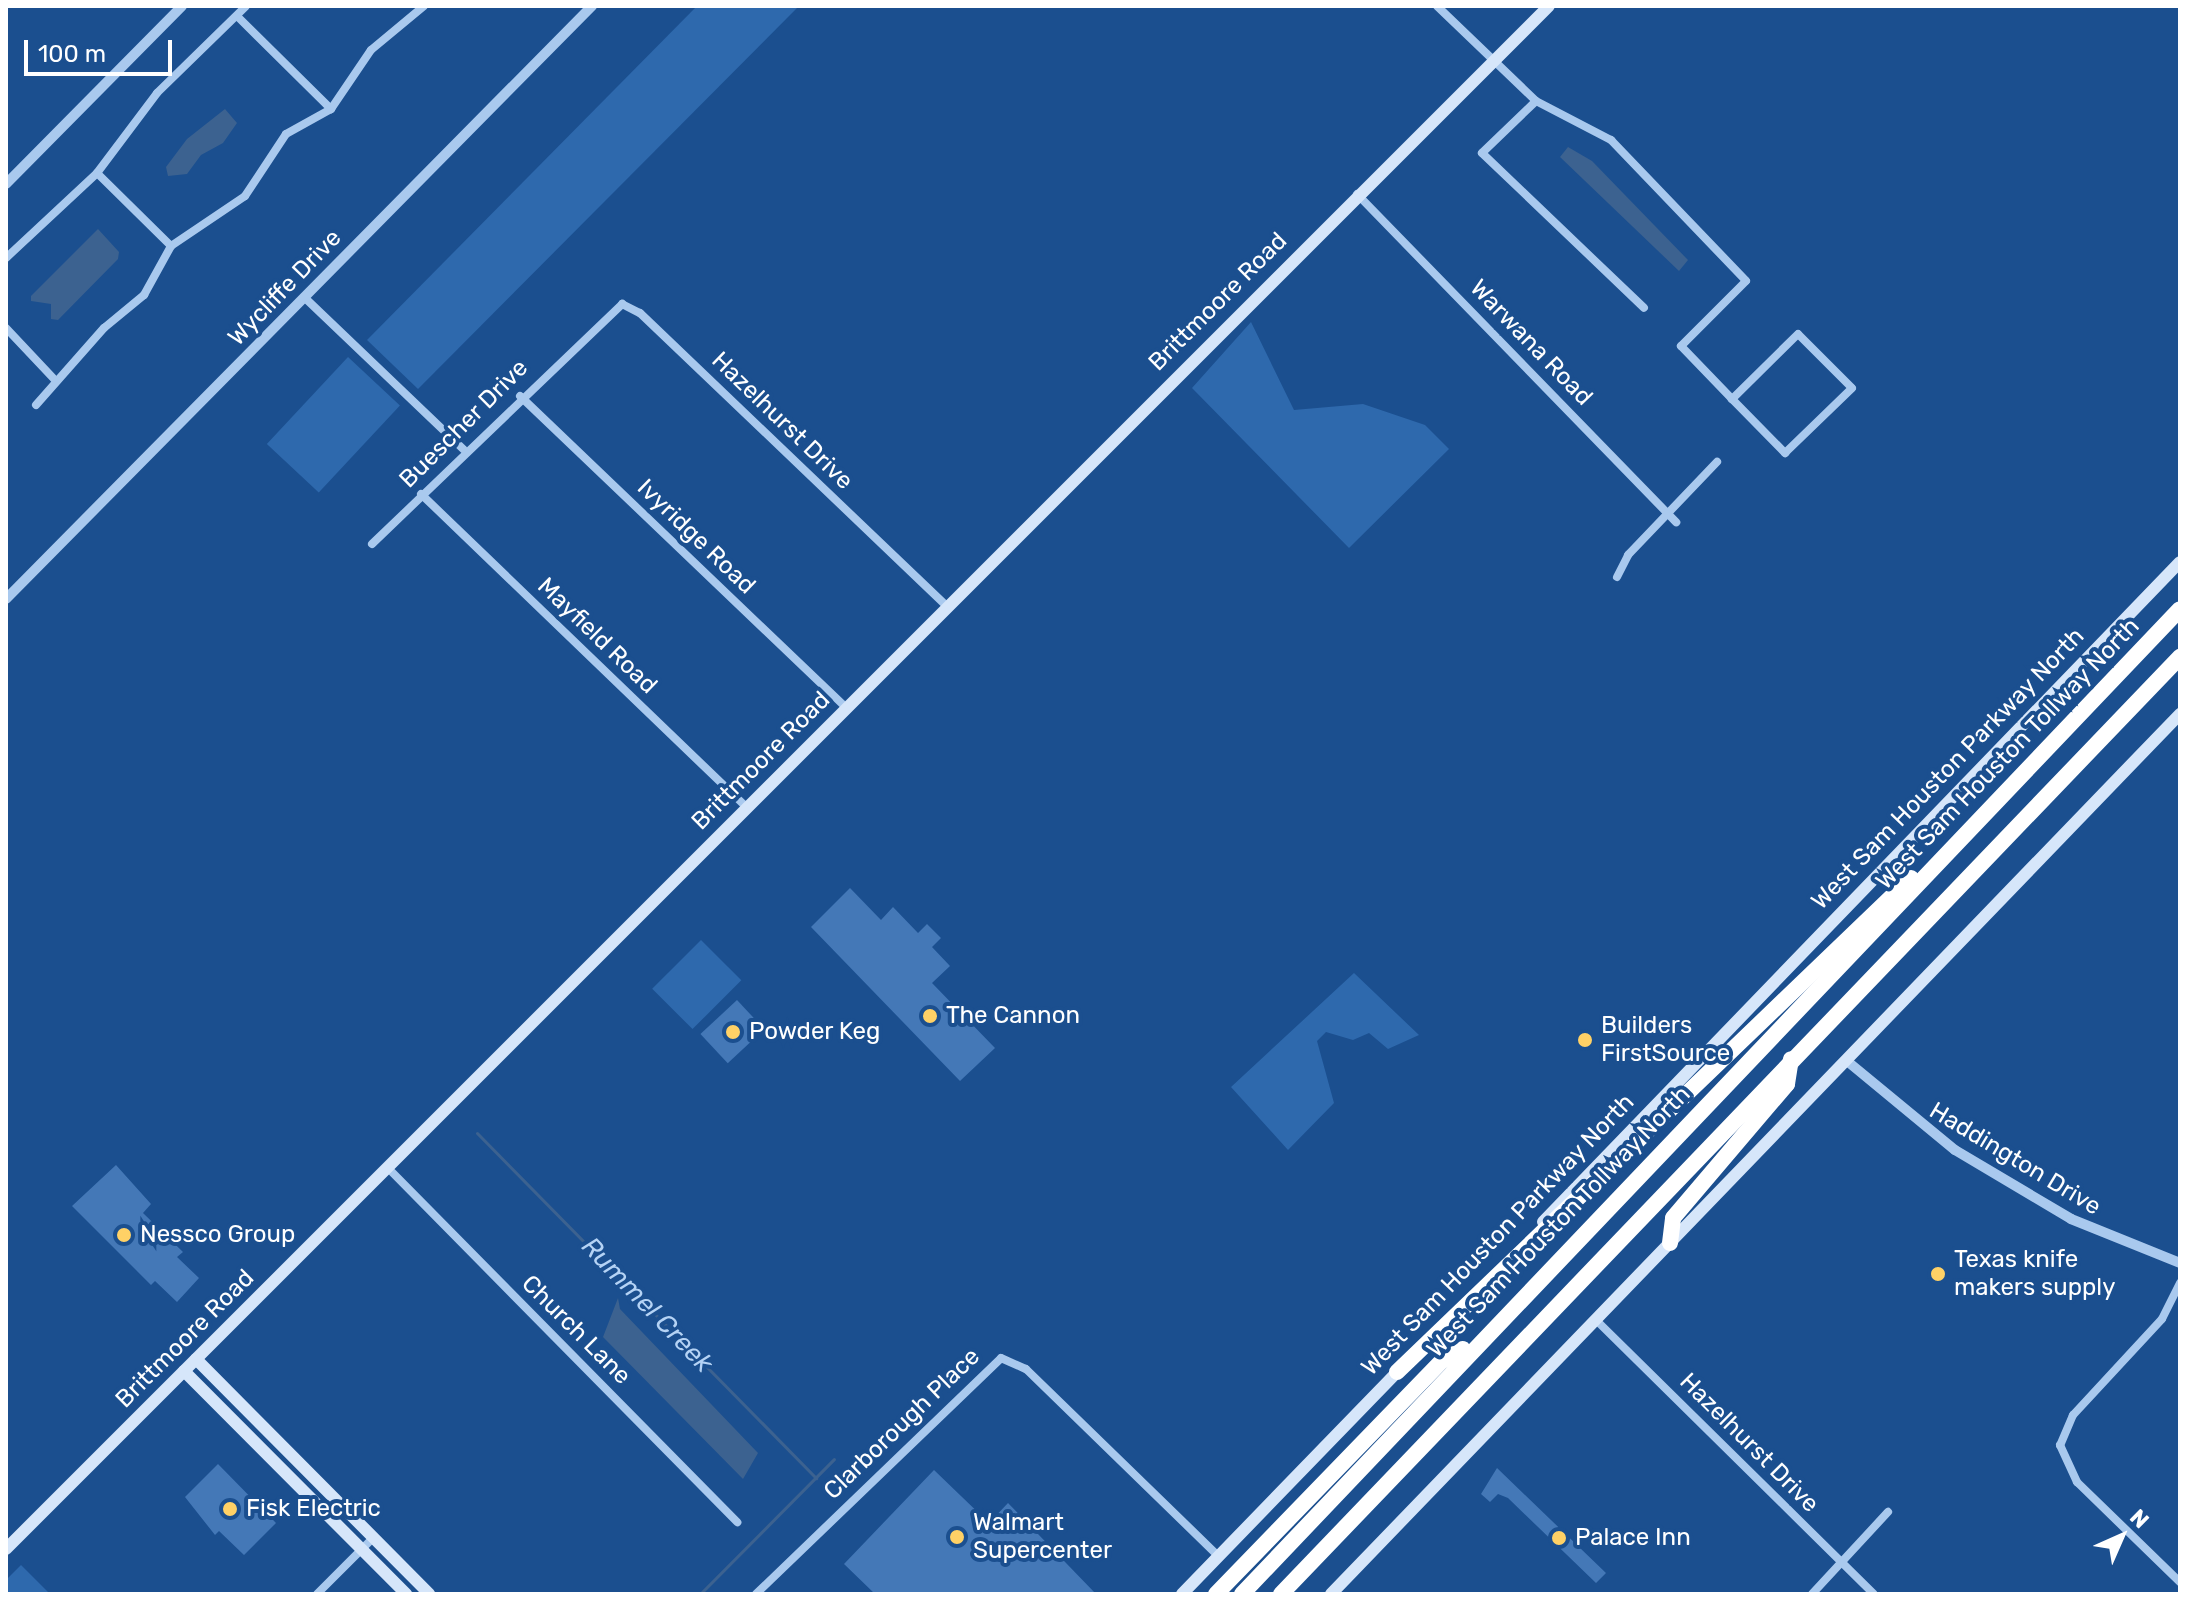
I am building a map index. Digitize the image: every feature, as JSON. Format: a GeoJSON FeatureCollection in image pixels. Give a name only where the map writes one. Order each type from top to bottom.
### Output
{"type":"FeatureCollection","features":[{"type":"Feature","properties":{"kind":"highway","name":"West Sam Houston Tollway North"},"geometry":{"type":"LineString","coordinates":[[1242,1594],[1475,1343],[2180,609]]}},
{"type":"Feature","properties":{"kind":"highway"},"geometry":{"type":"LineString","coordinates":[[1281,1594],[2180,657]]}},
{"type":"Feature","properties":{"kind":"highway"},"geometry":{"type":"LineString","coordinates":[[1397,1372],[1515,1265],[1878,904],[1956,843]]}},
{"type":"Feature","properties":{"kind":"highway"},"geometry":{"type":"LineString","coordinates":[[1670,1243],[1673,1218],[1787,1084],[1791,1059]]}},
{"type":"Feature","properties":{"kind":"highway"},"geometry":{"type":"LineString","coordinates":[[1216,1594],[1442,1361],[1475,1343]]}},
{"type":"Feature","properties":{"kind":"main road","name":"Brittmoore Road"},"geometry":{"type":"LineString","coordinates":[[6,1549],[1357,194],[1549,6]]}},
{"type":"Feature","properties":{"kind":"main road","name":"West Sam Houston Parkway North"},"geometry":{"type":"LineString","coordinates":[[1182,1594],[2180,562]]}},
{"type":"Feature","properties":{"kind":"main road"},"geometry":{"type":"LineString","coordinates":[[1331,1594],[2180,714]]}},
{"type":"Feature","properties":{"kind":"main road"},"geometry":{"type":"LineString","coordinates":[[196,1359],[429,1594]]}},
{"type":"Feature","properties":{"kind":"main road"},"geometry":{"type":"LineString","coordinates":[[184,1371],[406,1594]]}},
{"type":"Feature","properties":{"kind":"street"},"geometry":{"type":"LineString","coordinates":[[6,184],[182,6]]}},
{"type":"Feature","properties":{"kind":"street"},"geometry":{"type":"LineString","coordinates":[[6,258],[97,173],[157,93],[246,6]]}},
{"type":"Feature","properties":{"kind":"street"},"geometry":{"type":"LineString","coordinates":[[36,405],[56,381],[144,295],[171,246],[259,183],[286,134],[331,109],[371,50],[424,6]]}},
{"type":"Feature","properties":{"kind":"street","name":"Wycliffe Drive"},"geometry":{"type":"LineString","coordinates":[[6,599],[592,6]]}},
{"type":"Feature","properties":{"kind":"street"},"geometry":{"type":"LineString","coordinates":[[1437,6],[1536,101],[1611,140],[1746,281],[1681,346],[1732,399],[1785,453],[1852,388],[1798,334],[1732,399]]}},
{"type":"Feature","properties":{"kind":"street"},"geometry":{"type":"LineString","coordinates":[[238,17],[331,109]]}},
{"type":"Feature","properties":{"kind":"street"},"geometry":{"type":"LineString","coordinates":[[1536,101],[1482,153],[1644,308]]}},
{"type":"Feature","properties":{"kind":"street"},"geometry":{"type":"LineString","coordinates":[[97,173],[171,246]]}},
{"type":"Feature","properties":{"kind":"street","name":"Warwana Road"},"geometry":{"type":"LineString","coordinates":[[1357,194],[1676,522]]}},
{"type":"Feature","properties":{"kind":"street"},"geometry":{"type":"LineString","coordinates":[[304,297],[464,450]]}},
{"type":"Feature","properties":{"kind":"street","name":"Hazelhurst Drive"},"geometry":{"type":"LineString","coordinates":[[585,335],[615,306],[631,306],[946,605]]}},
{"type":"Feature","properties":{"kind":"street"},"geometry":{"type":"LineString","coordinates":[[6,328],[56,381]]}},
{"type":"Feature","properties":{"kind":"street","name":"Buescher Drive"},"geometry":{"type":"LineString","coordinates":[[372,544],[464,450],[585,335]]}},
{"type":"Feature","properties":{"kind":"street","name":"Ivyridge Road"},"geometry":{"type":"LineString","coordinates":[[520,396],[845,707]]}},
{"type":"Feature","properties":{"kind":"street"},"geometry":{"type":"LineString","coordinates":[[1617,577],[1628,555],[1717,462]]}},
{"type":"Feature","properties":{"kind":"street","name":"Mayfield Road"},"geometry":{"type":"LineString","coordinates":[[421,494],[746,807]]}},
{"type":"Feature","properties":{"kind":"street","name":"Haddington Drive"},"geometry":{"type":"LineString","coordinates":[[1847,1061],[1955,1150],[2071,1219],[2180,1263]]}},
{"type":"Feature","properties":{"kind":"street","name":"Church Lane"},"geometry":{"type":"LineString","coordinates":[[387,1167],[737,1522]]}},
{"type":"Feature","properties":{"kind":"street"},"geometry":{"type":"LineString","coordinates":[[2180,1283],[2162,1319],[2064,1429],[2065,1462],[2077,1482],[2180,1582]]}},
{"type":"Feature","properties":{"kind":"street","name":"Hazelhurst Drive"},"geometry":{"type":"LineString","coordinates":[[1596,1320],[1874,1594]]}},
{"type":"Feature","properties":{"kind":"street","name":"Clarborough Place"},"geometry":{"type":"LineString","coordinates":[[756,1594],[1001,1358],[1026,1369],[1219,1557]]}},
{"type":"Feature","properties":{"kind":"street"},"geometry":{"type":"LineString","coordinates":[[1812,1594],[1888,1512]]}},
{"type":"Feature","properties":{"kind":"street"},"geometry":{"type":"LineString","coordinates":[[317,1594],[373,1538]]}},
{"type":"Feature","properties":{"kind":"shaded area"},"geometry":{"type":"Polygon","coordinates":[[[697,6],[799,6],[418,389],[367,340],[697,6]]]}},
{"type":"Feature","properties":{"kind":"shaded area"},"geometry":{"type":"Polygon","coordinates":[[[225,109],[237,123],[223,143],[201,155],[187,174],[168,176],[166,167],[187,139],[225,109]]]}},
{"type":"Feature","properties":{"kind":"shaded area"},"geometry":{"type":"Polygon","coordinates":[[[1568,147],[1592,161],[1688,260],[1679,271],[1560,157],[1568,147]]]}},
{"type":"Feature","properties":{"kind":"shaded area"},"geometry":{"type":"Polygon","coordinates":[[[98,229],[119,252],[118,259],[58,320],[51,319],[51,304],[31,301],[31,296],[98,229]]]}},
{"type":"Feature","properties":{"kind":"shaded area"},"geometry":{"type":"Polygon","coordinates":[[[1251,322],[1294,410],[1363,404],[1425,425],[1449,449],[1349,548],[1192,388],[1251,322]]]}},
{"type":"Feature","properties":{"kind":"shaded area"},"geometry":{"type":"Polygon","coordinates":[[[348,357],[400,405],[319,492],[267,444],[348,357]]]}},
{"type":"Feature","properties":{"kind":"shaded area"},"geometry":{"type":"Polygon","coordinates":[[[701,940],[741,980],[693,1029],[652,989],[701,940]]]}},
{"type":"Feature","properties":{"kind":"shaded area"},"geometry":{"type":"Polygon","coordinates":[[[1354,973],[1419,1035],[1388,1049],[1369,1033],[1353,1040],[1326,1032],[1317,1041],[1334,1103],[1288,1150],[1231,1087],[1354,973]]]}},
{"type":"Feature","properties":{"kind":"shaded area"},"geometry":{"type":"Polygon","coordinates":[[[618,1298],[620,1309],[758,1453],[743,1479],[603,1337],[618,1298]]]}},
{"type":"Feature","properties":{"kind":"shaded area"},"geometry":{"type":"Polygon","coordinates":[[[21,1565],[50,1594],[6,1594],[6,1580],[21,1565]]]}},
{"type":"Feature","properties":{"kind":"building","name":"The Cannon"},"geometry":{"type":"Polygon","coordinates":[[[850,888],[881,920],[893,907],[918,933],[927,924],[941,938],[932,947],[950,966],[932,983],[995,1048],[960,1081],[811,927],[850,888]]]}},
{"type":"Feature","properties":{"kind":"building","name":"Powder Keg"},"geometry":{"type":"Polygon","coordinates":[[[737,1000],[764,1029],[728,1063],[700,1034],[737,1000]]]}},
{"type":"Feature","properties":{"kind":"building","name":"Nessco Group"},"geometry":{"type":"Polygon","coordinates":[[[116,1165],[151,1204],[143,1213],[183,1252],[177,1257],[199,1278],[177,1302],[155,1281],[151,1285],[72,1206],[116,1165]]]}},
{"type":"Feature","properties":{"kind":"building","name":"Fisk Electric"},"geometry":{"type":"Polygon","coordinates":[[[218,1464],[276,1523],[244,1555],[219,1531],[215,1535],[185,1497],[218,1464]]]}},
{"type":"Feature","properties":{"kind":"building","name":"Palace Inn"},"geometry":{"type":"Polygon","coordinates":[[[1497,1468],[1606,1573],[1596,1583],[1508,1498],[1498,1494],[1490,1502],[1481,1494],[1497,1468]]]}},
{"type":"Feature","properties":{"kind":"building","name":"Walmart Supercenter"},"geometry":{"type":"Polygon","coordinates":[[[934,1470],[989,1523],[1008,1503],[1096,1594],[875,1594],[844,1564],[934,1470]]]}},
{"type":"Feature","properties":{"kind":"waterway","name":"Rummel Creek"},"geometry":{"type":"LineString","coordinates":[[477,1133],[816,1478]]}},
{"type":"Feature","properties":{"kind":"waterway"},"geometry":{"type":"LineString","coordinates":[[700,1594],[834,1459]]}},
{"type":"Feature","properties":{"kind":"place","name":"The Cannon"},"geometry":{"type":"Point","coordinates":[930,1016]}},
{"type":"Feature","properties":{"kind":"place","name":"Powder Keg"},"geometry":{"type":"Point","coordinates":[733,1032]}},
{"type":"Feature","properties":{"kind":"place","name":"Builders FirstSource"},"geometry":{"type":"Point","coordinates":[1585,1040]}},
{"type":"Feature","properties":{"kind":"place","name":"Nessco Group"},"geometry":{"type":"Point","coordinates":[124,1235]}},
{"type":"Feature","properties":{"kind":"place","name":"Texas knife makers supply"},"geometry":{"type":"Point","coordinates":[1938,1274]}},
{"type":"Feature","properties":{"kind":"place","name":"Fisk Electric"},"geometry":{"type":"Point","coordinates":[230,1509]}},
{"type":"Feature","properties":{"kind":"place","name":"Walmart Supercenter"},"geometry":{"type":"Point","coordinates":[957,1537]}},
{"type":"Feature","properties":{"kind":"place","name":"Palace Inn"},"geometry":{"type":"Point","coordinates":[1559,1538]}}]}
